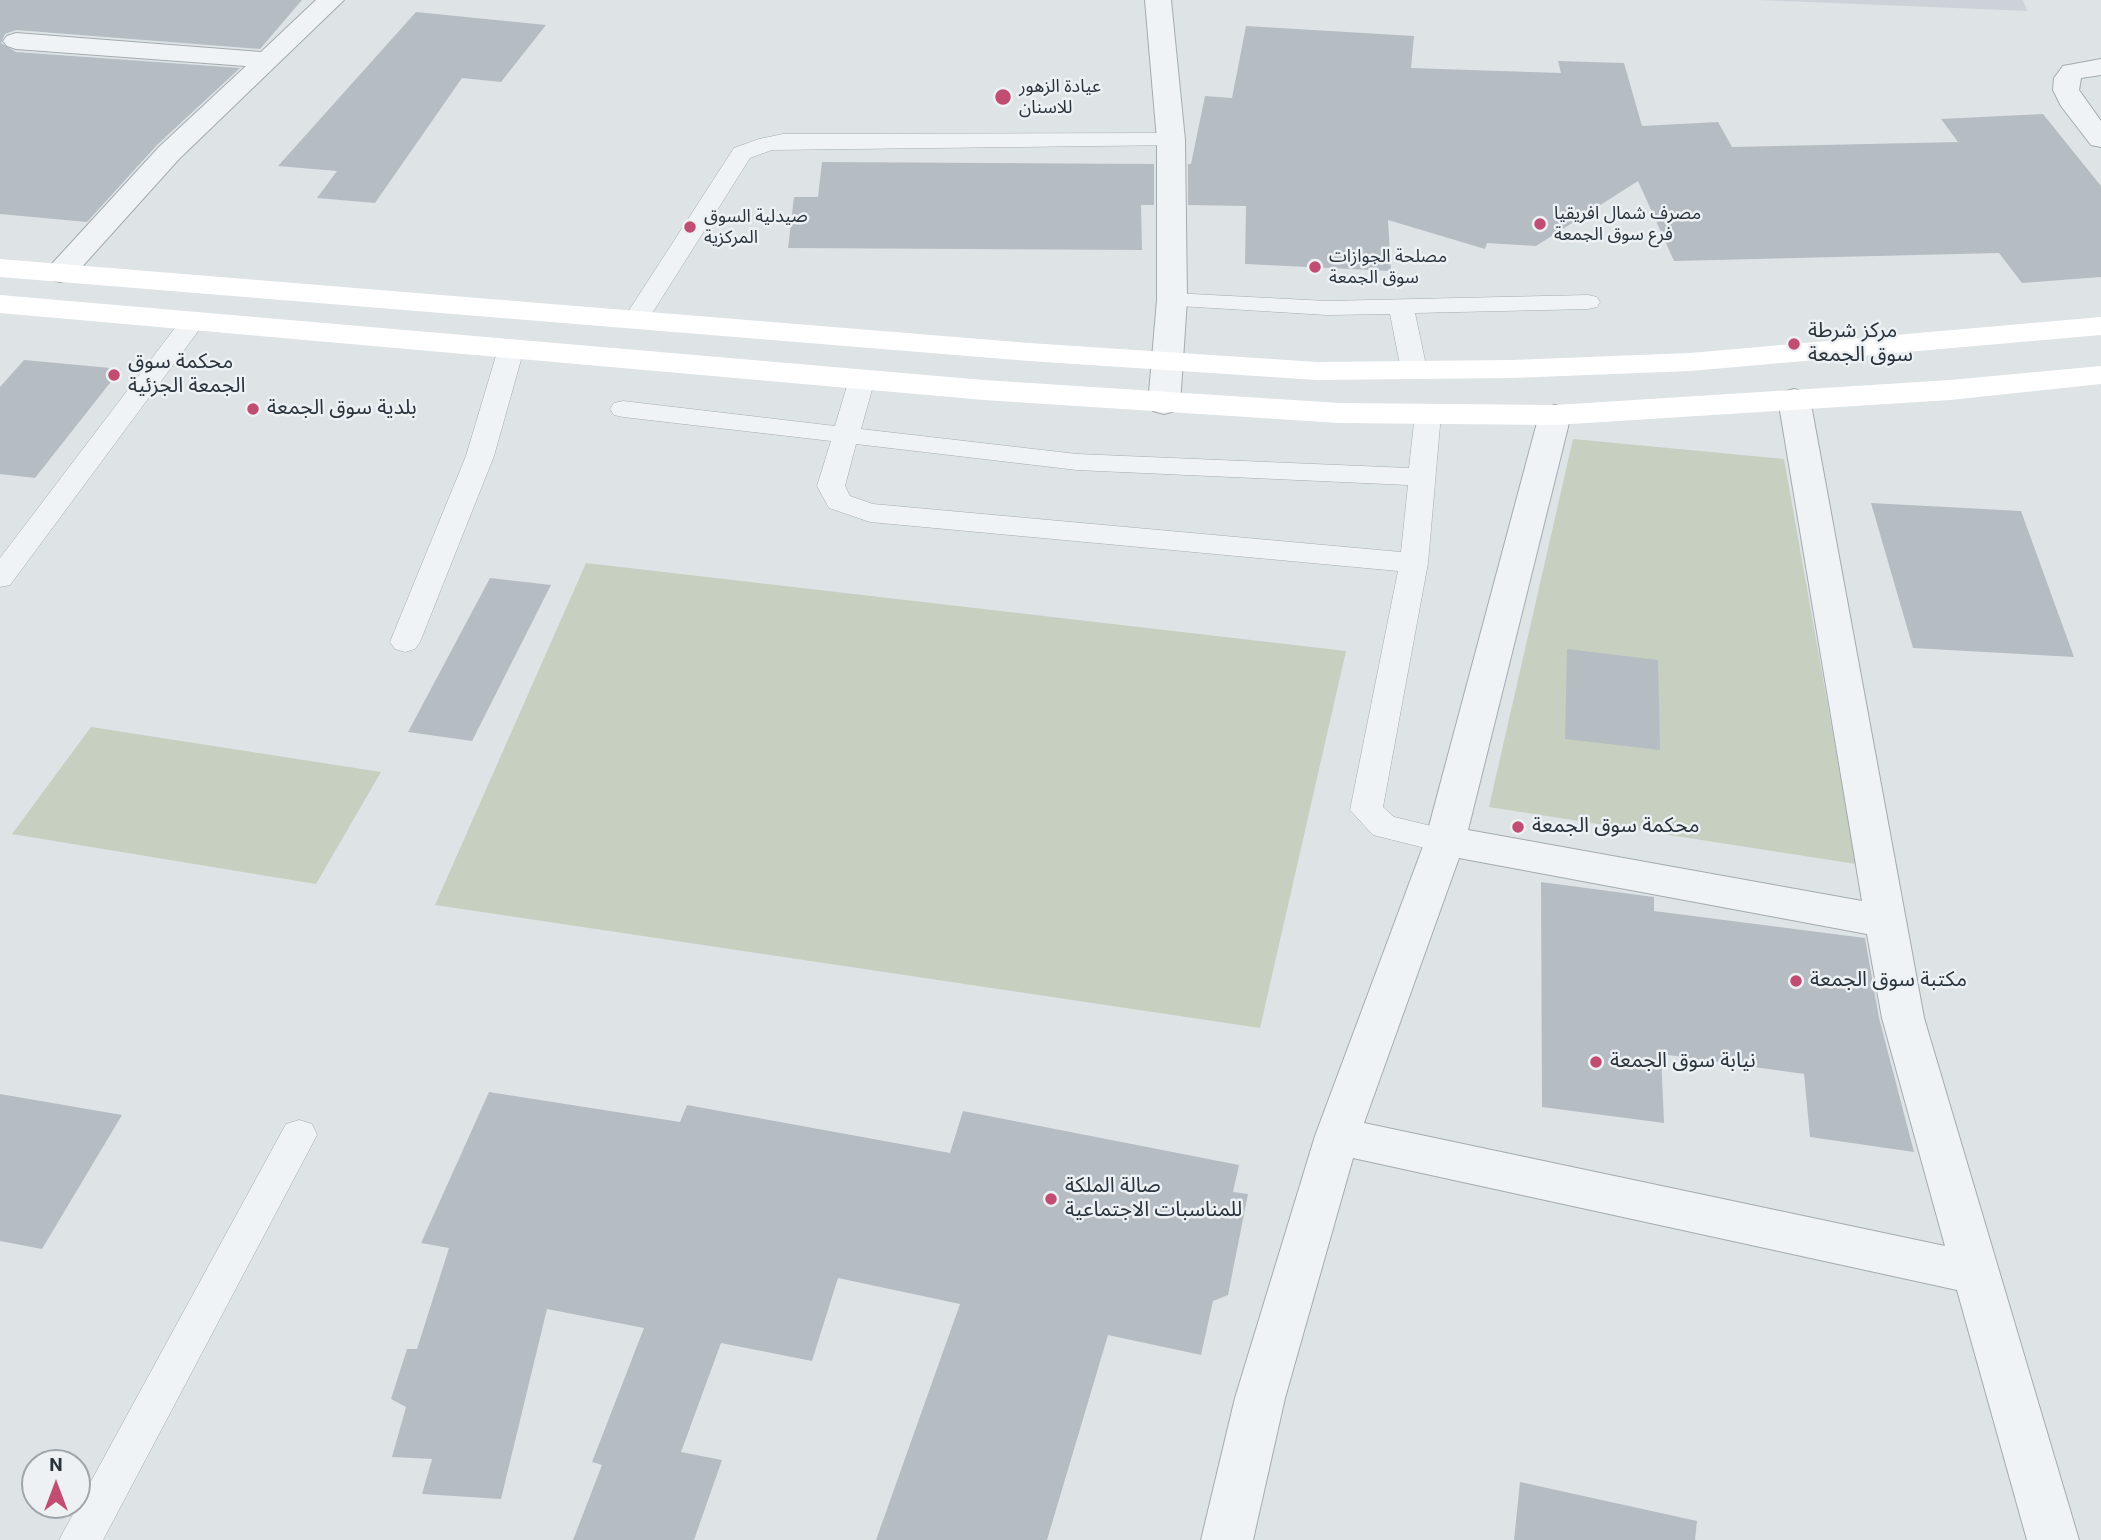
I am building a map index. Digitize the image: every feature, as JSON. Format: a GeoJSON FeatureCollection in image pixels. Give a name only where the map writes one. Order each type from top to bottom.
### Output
{"type":"FeatureCollection","features":[{"type":"Feature","properties":{"kind":"main road"},"geometry":{"type":"LineString","coordinates":[[0,268],[1170,362],[1317,371],[1690,362],[2101,326]]}},
{"type":"Feature","properties":{"kind":"main road"},"geometry":{"type":"LineString","coordinates":[[0,304],[1164,404],[1339,413],[1555,415],[1950,390],[2101,374]]}},
{"type":"Feature","properties":{"kind":"street"},"geometry":{"type":"LineString","coordinates":[[60,272],[169,153],[331,0]]}},
{"type":"Feature","properties":{"kind":"street"},"geometry":{"type":"LineString","coordinates":[[1158,0],[1171,140],[1172,300],[1170,362],[1164,404]]}},
{"type":"Feature","properties":{"kind":"street"},"geometry":{"type":"LineString","coordinates":[[16,41],[266,60]]}},
{"type":"Feature","properties":{"kind":"street"},"geometry":{"type":"LineString","coordinates":[[2101,67],[2072,72],[2067,78],[2066,90],[2070,100],[2101,139]]}},
{"type":"Feature","properties":{"kind":"street"},"geometry":{"type":"LineString","coordinates":[[1794,399],[1884,920],[1909,1041],[2053,1540]]}},
{"type":"Feature","properties":{"kind":"street"},"geometry":{"type":"LineString","coordinates":[[1227,1540],[1260,1398],[1337,1136],[1445,841],[1555,415]]}},
{"type":"Feature","properties":{"kind":"street"},"geometry":{"type":"LineString","coordinates":[[1445,841],[1884,920]]}},
{"type":"Feature","properties":{"kind":"street"},"geometry":{"type":"LineString","coordinates":[[1337,1136],[1975,1273]]}},
{"type":"Feature","properties":{"kind":"lane"},"geometry":{"type":"LineString","coordinates":[[636,318],[742,153],[767,144],[783,141],[1171,140]]}},
{"type":"Feature","properties":{"kind":"lane"},"geometry":{"type":"LineString","coordinates":[[1172,300],[1401,308],[1588,302]]}},
{"type":"Feature","properties":{"kind":"lane"},"geometry":{"type":"LineString","coordinates":[[1401,308],[1414,370]]}},
{"type":"Feature","properties":{"kind":"lane"},"geometry":{"type":"LineString","coordinates":[[0,578],[193,321]]}},
{"type":"Feature","properties":{"kind":"lane"},"geometry":{"type":"LineString","coordinates":[[405,642],[480,456],[511,349]]}},
{"type":"Feature","properties":{"kind":"lane"},"geometry":{"type":"LineString","coordinates":[[862,379],[831,486],[839,502],[870,513],[1414,562]]}},
{"type":"Feature","properties":{"kind":"lane"},"geometry":{"type":"LineString","coordinates":[[623,409],[1077,462],[1422,477]]}},
{"type":"Feature","properties":{"kind":"lane"},"geometry":{"type":"LineString","coordinates":[[1428,414],[1414,562],[1366,810],[1384,827],[1445,841]]}},
{"type":"Feature","properties":{"kind":"lane"},"geometry":{"type":"LineString","coordinates":[[80,1540],[299,1135]]}},
{"type":"Feature","properties":{"kind":"shaded area"},"geometry":{"type":"Polygon","coordinates":[[[1760,0],[2023,0],[2027,11],[1760,0]]]}},
{"type":"Feature","properties":{"kind":"green space"},"geometry":{"type":"Polygon","coordinates":[[[1573,439],[1784,459],[1856,864],[1489,807],[1573,439]]]}},
{"type":"Feature","properties":{"kind":"green space"},"geometry":{"type":"Polygon","coordinates":[[[586,563],[1346,651],[1260,1028],[435,905],[586,563]]]}},
{"type":"Feature","properties":{"kind":"green space"},"geometry":{"type":"Polygon","coordinates":[[[91,727],[381,772],[316,884],[12,834],[91,727]]]}},
{"type":"Feature","properties":{"kind":"building"},"geometry":{"type":"Polygon","coordinates":[[[0,0],[302,0],[260,49],[16,30],[5,34],[1,43],[16,52],[240,68],[157,145],[87,222],[0,214],[0,0]]]}},
{"type":"Feature","properties":{"kind":"building"},"geometry":{"type":"Polygon","coordinates":[[[416,12],[546,25],[501,82],[462,78],[375,203],[317,198],[337,171],[278,166],[416,12]]]}},
{"type":"Feature","properties":{"kind":"building"},"geometry":{"type":"Polygon","coordinates":[[[1246,26],[1414,36],[1411,68],[1561,73],[1558,61],[1624,63],[1642,126],[1718,122],[1732,147],[1958,142],[1941,119],[2043,114],[2101,186],[2101,277],[2022,283],[1999,253],[1674,261],[1638,181],[1536,246],[1487,243],[1485,249],[1388,220],[1391,271],[1245,264],[1246,206],[1188,205],[1188,164],[1191,164],[1205,96],[1232,98],[1246,26]]]}},
{"type":"Feature","properties":{"kind":"building"},"geometry":{"type":"Polygon","coordinates":[[[822,162],[1154,164],[1154,205],[1141,205],[1142,250],[788,248],[794,197],[818,197],[822,162]]]}},
{"type":"Feature","properties":{"kind":"building"},"geometry":{"type":"Polygon","coordinates":[[[24,360],[121,369],[35,478],[0,474],[0,387],[24,360]]]}},
{"type":"Feature","properties":{"kind":"building"},"geometry":{"type":"Polygon","coordinates":[[[1871,503],[2021,511],[2074,657],[1913,648],[1871,503]]]}},
{"type":"Feature","properties":{"kind":"building"},"geometry":{"type":"Polygon","coordinates":[[[490,578],[551,585],[472,741],[408,732],[490,578]]]}},
{"type":"Feature","properties":{"kind":"building"},"geometry":{"type":"Polygon","coordinates":[[[1567,649],[1658,660],[1660,750],[1565,739],[1567,649]]]}},
{"type":"Feature","properties":{"kind":"building"},"geometry":{"type":"Polygon","coordinates":[[[1541,882],[1654,897],[1654,911],[1865,938],[1879,1018],[1914,1152],[1810,1137],[1804,1074],[1661,1054],[1664,1123],[1542,1107],[1541,882]]]}},
{"type":"Feature","properties":{"kind":"building"},"geometry":{"type":"Polygon","coordinates":[[[489,1092],[680,1122],[687,1105],[950,1153],[963,1111],[1239,1165],[1233,1192],[1248,1194],[1228,1295],[1213,1301],[1201,1355],[1108,1335],[1047,1540],[876,1540],[960,1304],[838,1278],[812,1361],[721,1343],[681,1452],[722,1460],[694,1540],[573,1540],[602,1465],[592,1462],[644,1328],[547,1309],[501,1499],[422,1494],[432,1459],[392,1457],[406,1407],[391,1399],[407,1349],[417,1349],[449,1248],[421,1243],[489,1092]]]}},
{"type":"Feature","properties":{"kind":"building"},"geometry":{"type":"Polygon","coordinates":[[[0,1094],[122,1115],[42,1249],[0,1241],[0,1094]]]}},
{"type":"Feature","properties":{"kind":"building"},"geometry":{"type":"Polygon","coordinates":[[[1520,1482],[1697,1521],[1695,1540],[1514,1540],[1520,1482]]]}},
{"type":"Feature","properties":{"kind":"place","name":"عيادة الزهور للاسنان"},"geometry":{"type":"Point","coordinates":[1003,97]}},
{"type":"Feature","properties":{"kind":"place","name":"مصرف شمال افريقيا فرع سوق الجمعة"},"geometry":{"type":"Point","coordinates":[1540,224]}},
{"type":"Feature","properties":{"kind":"place","name":"صيدلية السوق المركزية"},"geometry":{"type":"Point","coordinates":[690,227]}},
{"type":"Feature","properties":{"kind":"place","name":"مصلحة الجوازات سوق الجمعة"},"geometry":{"type":"Point","coordinates":[1315,267]}},
{"type":"Feature","properties":{"kind":"place","name":"مركز شرطة سوق الجمعة"},"geometry":{"type":"Point","coordinates":[1794,344]}},
{"type":"Feature","properties":{"kind":"place","name":"محكمة سوق الجمعة الجزئية"},"geometry":{"type":"Point","coordinates":[114,375]}},
{"type":"Feature","properties":{"kind":"place","name":"بلدية سوق الجمعة"},"geometry":{"type":"Point","coordinates":[253,409]}},
{"type":"Feature","properties":{"kind":"place","name":"محكمة سوق الجمعة"},"geometry":{"type":"Point","coordinates":[1518,827]}},
{"type":"Feature","properties":{"kind":"place","name":"مكتبة سوق الجمعة"},"geometry":{"type":"Point","coordinates":[1796,981]}},
{"type":"Feature","properties":{"kind":"place","name":"نيابة سوق الجمعة"},"geometry":{"type":"Point","coordinates":[1596,1062]}},
{"type":"Feature","properties":{"kind":"place","name":"صالة الملكة للمناسبات الاجتماعية"},"geometry":{"type":"Point","coordinates":[1051,1199]}}]}
